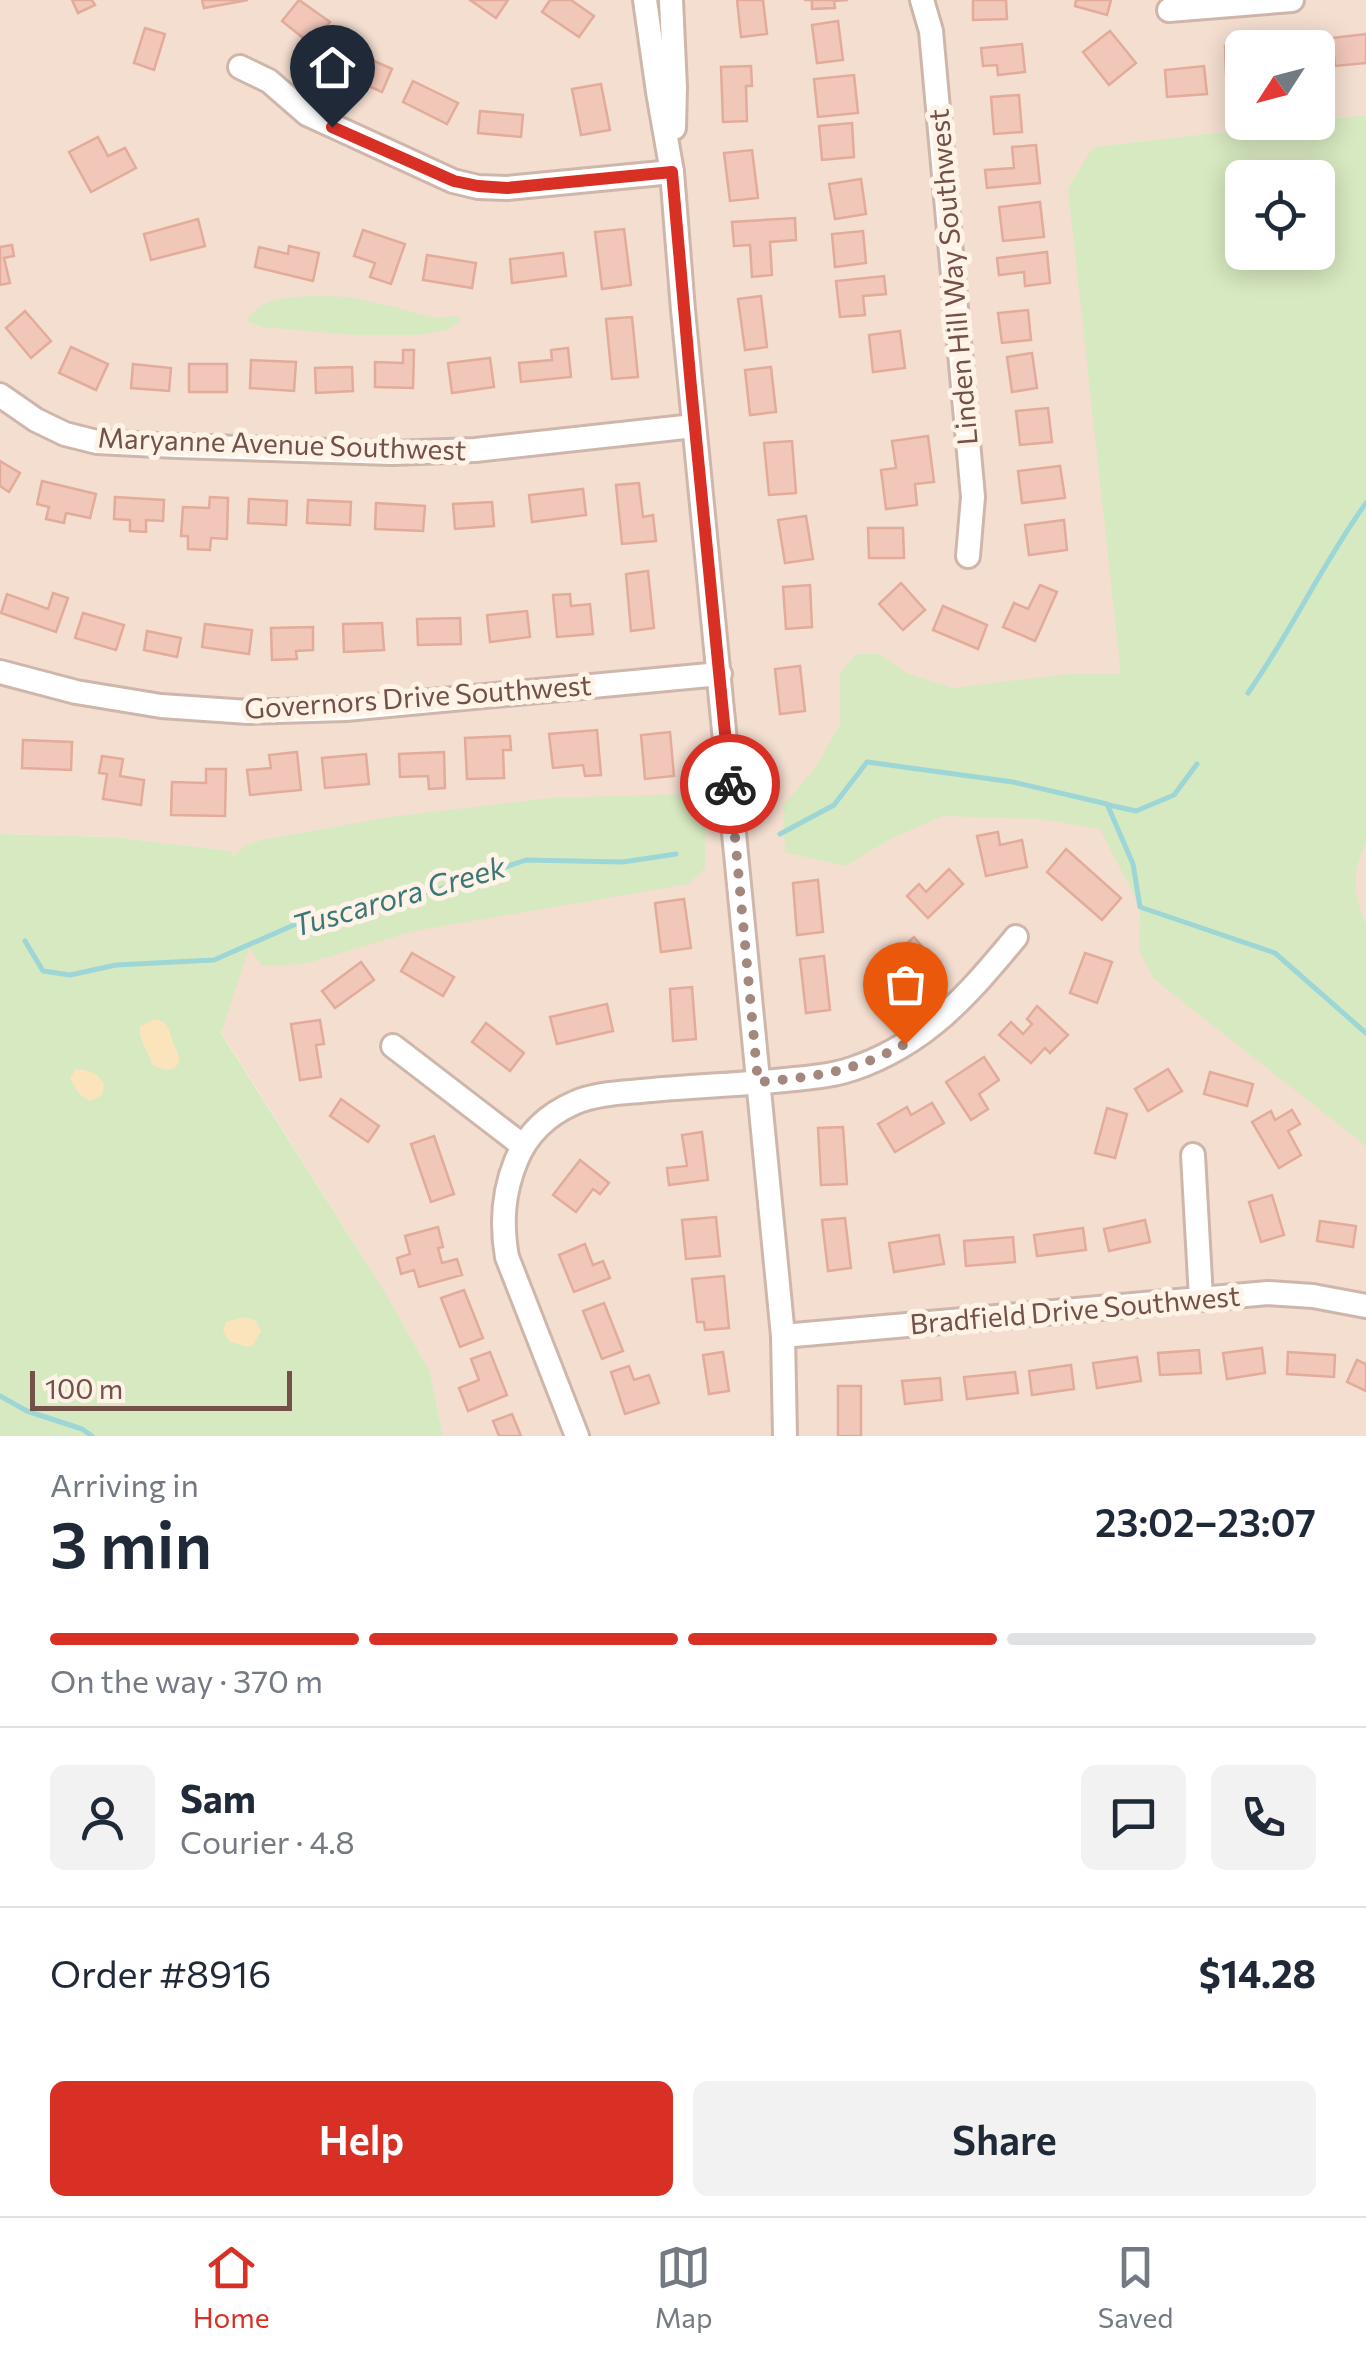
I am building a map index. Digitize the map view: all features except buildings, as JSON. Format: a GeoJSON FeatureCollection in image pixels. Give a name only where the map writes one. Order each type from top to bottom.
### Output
{"type":"FeatureCollection","features":[{"type":"Feature","properties":{"kind":"street"},"geometry":{"type":"LineString","coordinates":[[645,0],[672,172],[783,1336],[785,1436]]}},
{"type":"Feature","properties":{"kind":"street"},"geometry":{"type":"LineString","coordinates":[[671,0],[676,88],[672,172]]}},
{"type":"Feature","properties":{"kind":"street","name":"Linden Hill Way Southwest"},"geometry":{"type":"LineString","coordinates":[[922,0],[930,31],[973,497],[968,556]]}},
{"type":"Feature","properties":{"kind":"street"},"geometry":{"type":"LineString","coordinates":[[1169,10],[1292,0]]}},
{"type":"Feature","properties":{"kind":"street"},"geometry":{"type":"LineString","coordinates":[[240,67],[270,81],[307,114],[322,122],[466,184],[507,188],[672,172]]}},
{"type":"Feature","properties":{"kind":"street","name":"Maryanne Avenue Southwest"},"geometry":{"type":"LineString","coordinates":[[0,394],[36,420],[65,434],[97,442],[177,446],[392,452],[475,450],[694,426]]}},
{"type":"Feature","properties":{"kind":"street","name":"Governors Drive Southwest"},"geometry":{"type":"LineString","coordinates":[[0,672],[76,692],[161,706],[248,712],[346,709],[720,674]]}},
{"type":"Feature","properties":{"kind":"street"},"geometry":{"type":"LineString","coordinates":[[577,1436],[507,1257],[502,1230],[509,1178],[522,1146],[537,1128],[554,1113],[596,1096],[808,1078],[851,1069],[922,1034],[973,989],[1016,936]]}},
{"type":"Feature","properties":{"kind":"street"},"geometry":{"type":"LineString","coordinates":[[393,1046],[522,1146]]}},
{"type":"Feature","properties":{"kind":"street"},"geometry":{"type":"LineString","coordinates":[[1193,1155],[1201,1298]]}},
{"type":"Feature","properties":{"kind":"street","name":"Bradfield Drive Southwest"},"geometry":{"type":"LineString","coordinates":[[783,1336],[1268,1293],[1366,1306]]}},
{"type":"Feature","properties":{"kind":"shaded area"},"geometry":{"type":"Polygon","coordinates":[[[0,0],[1366,0],[1366,115],[1335,118],[1335,30],[1225,30],[1225,132],[1094,147],[1366,802],[1366,1436],[443,1436],[430,1372],[388,1297],[221,1032],[250,944],[232,851],[113,837],[0,834],[0,0]]]}},
{"type":"Feature","properties":{"kind":"green space"},"geometry":{"type":"Polygon","coordinates":[[[1366,115],[1366,844],[1356,884],[1366,924],[1366,1146],[1154,979],[1139,951],[1140,907],[1100,829],[1042,819],[943,816],[890,839],[845,866],[785,852],[783,806],[816,767],[840,725],[840,674],[856,654],[880,654],[906,673],[953,688],[1067,674],[1121,674],[1068,189],[1093,147],[1225,132],[1225,140],[1335,140],[1335,118],[1366,115]]]}},
{"type":"Feature","properties":{"kind":"green space"},"geometry":{"type":"Polygon","coordinates":[[[312,296],[350,297],[433,318],[455,316],[461,320],[447,330],[416,335],[354,335],[262,327],[247,321],[267,303],[312,296]]]}},
{"type":"Feature","properties":{"kind":"green space"},"geometry":{"type":"Polygon","coordinates":[[[689,794],[705,818],[705,868],[688,884],[414,931],[304,964],[262,966],[249,948],[221,1033],[388,1297],[430,1372],[443,1436],[0,1436],[0,834],[113,837],[232,851],[233,857],[245,846],[262,840],[390,817],[551,798],[689,794]]]}},
{"type":"Feature","properties":{"kind":"sand"},"geometry":{"type":"Polygon","coordinates":[[[154,1019],[168,1027],[178,1053],[178,1064],[172,1069],[152,1064],[142,1041],[140,1027],[154,1019]]]}},
{"type":"Feature","properties":{"kind":"sand"},"geometry":{"type":"Polygon","coordinates":[[[76,1069],[99,1077],[104,1084],[102,1095],[90,1101],[80,1095],[70,1078],[76,1069]]]}},
{"type":"Feature","properties":{"kind":"sand"},"geometry":{"type":"Polygon","coordinates":[[[245,1317],[256,1321],[261,1331],[248,1347],[230,1342],[223,1331],[226,1322],[245,1317]]]}},
{"type":"Feature","properties":{"kind":"waterway"},"geometry":{"type":"LineString","coordinates":[[1248,693],[1366,503]]}},
{"type":"Feature","properties":{"kind":"waterway","name":"Tuscarora Creek"},"geometry":{"type":"LineString","coordinates":[[780,834],[834,805],[867,762],[1013,782],[1107,804],[1133,864],[1140,907],[1275,953],[1366,1033]]}},
{"type":"Feature","properties":{"kind":"waterway"},"geometry":{"type":"LineString","coordinates":[[1109,805],[1136,811],[1174,795],[1197,764]]}},
{"type":"Feature","properties":{"kind":"waterway","name":"Tuscarora Creek"},"geometry":{"type":"LineString","coordinates":[[25,941],[43,971],[70,975],[116,965],[214,960],[319,914],[434,891],[526,860],[623,862],[676,854]]}},
{"type":"Feature","properties":{"kind":"waterway"},"geometry":{"type":"LineString","coordinates":[[0,1396],[92,1436]]}},
{"type":"Feature","properties":{"kind":"way so far"},"geometry":{"type":"LineString","coordinates":[[730,784],[758,1082],[851,1069],[905,1044]]}},
{"type":"Feature","properties":{"kind":"route"},"geometry":{"type":"LineString","coordinates":[[332,127],[454,181],[478,186],[507,188],[672,172],[730,784]]}}]}
